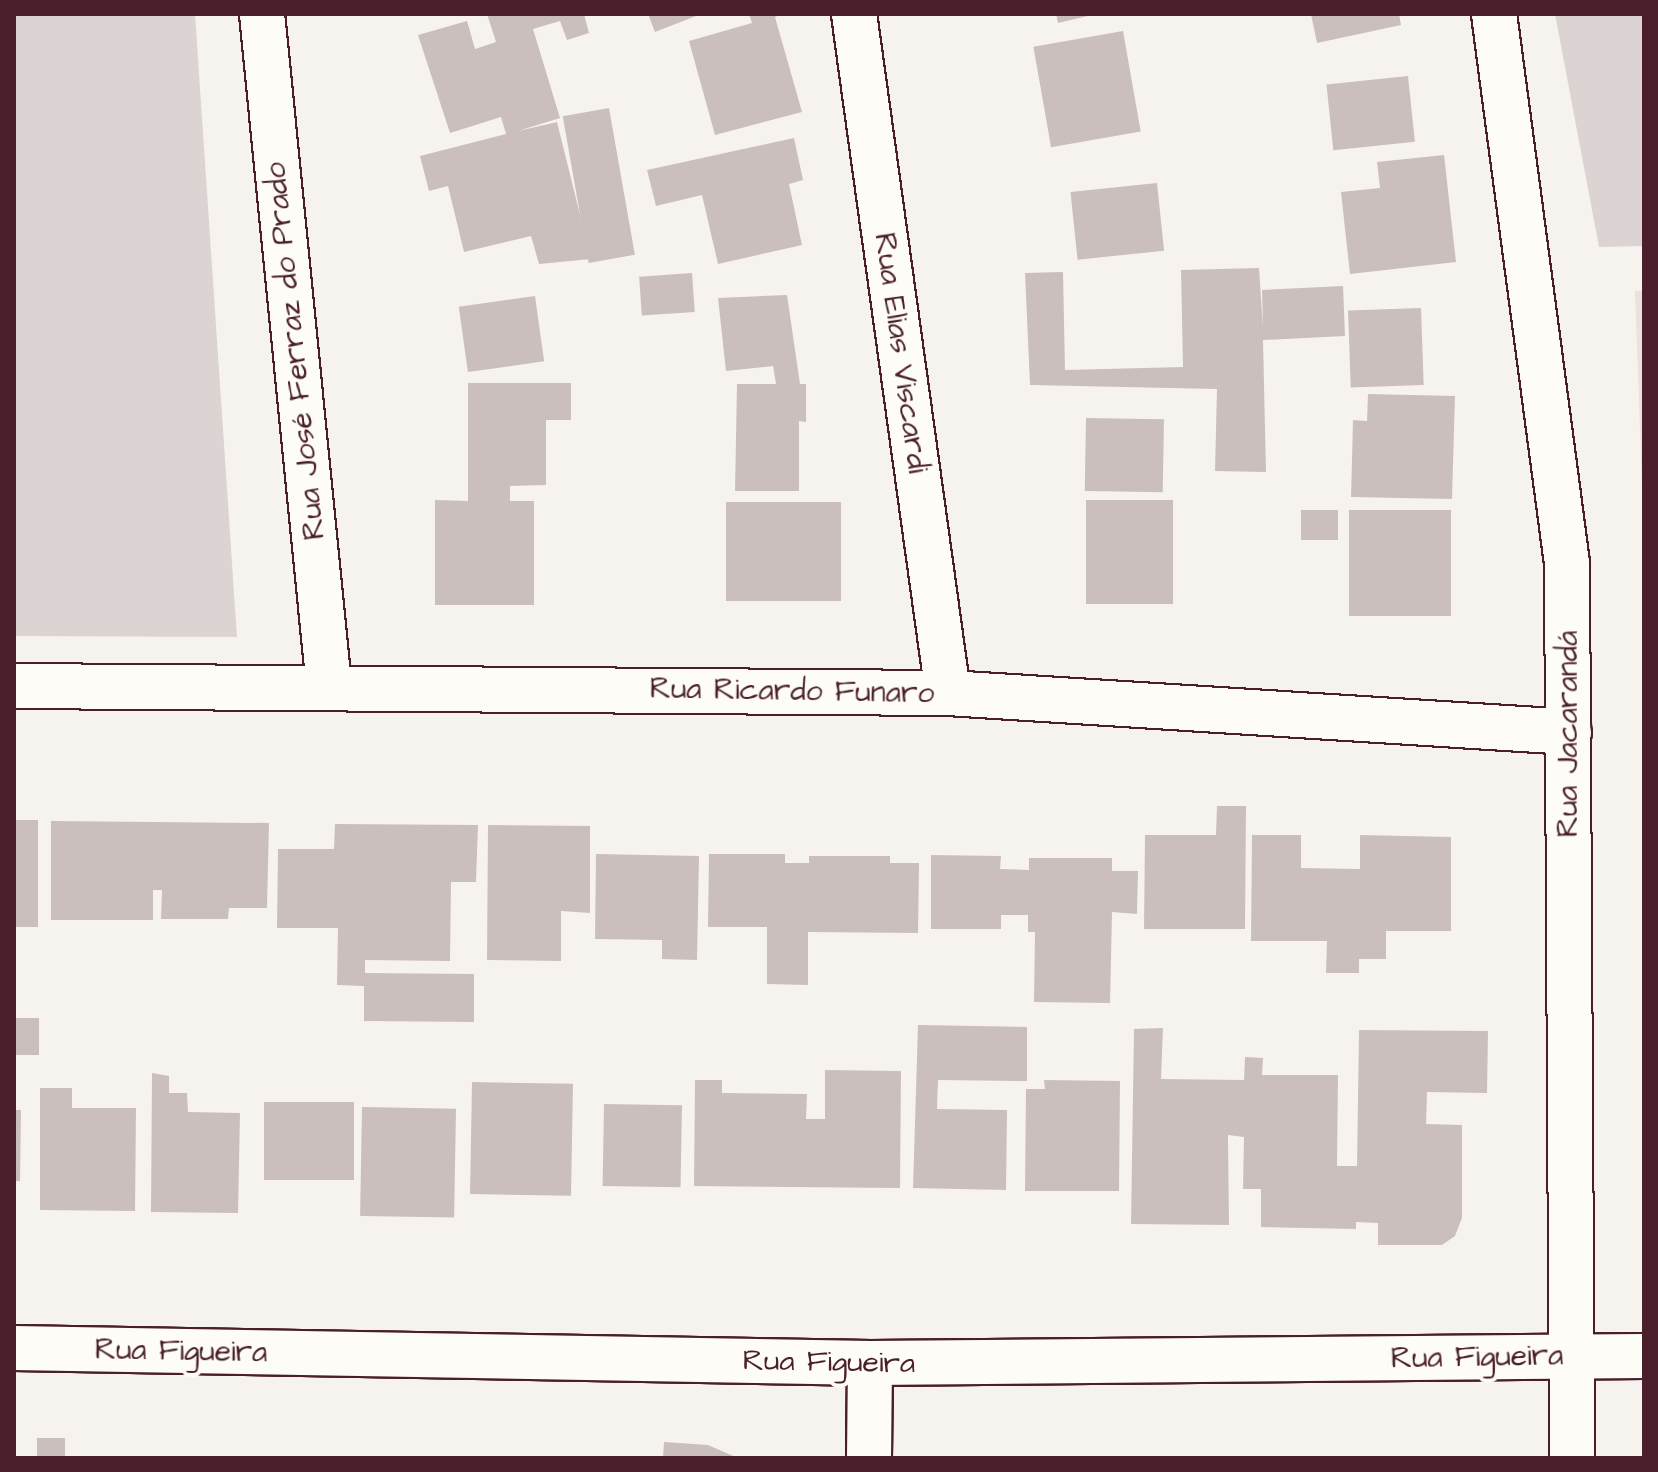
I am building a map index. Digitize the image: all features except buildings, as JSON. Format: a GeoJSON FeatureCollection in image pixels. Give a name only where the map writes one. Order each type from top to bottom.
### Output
{"type":"FeatureCollection","features":[{"type":"Feature","properties":{"kind":"street","name":"Rua José Ferraz do Prado"},"geometry":{"type":"LineString","coordinates":[[262,14],[329,687]]}},
{"type":"Feature","properties":{"kind":"street","name":"Rua Elias Viscardi"},"geometry":{"type":"LineString","coordinates":[[854,14],[948,693]]}},
{"type":"Feature","properties":{"kind":"street","name":"Rua Jacarandá"},"geometry":{"type":"LineString","coordinates":[[1494,14],[1567,563],[1569,1356],[1572,1458]]}},
{"type":"Feature","properties":{"kind":"street","name":"Rua Ricardo Funaro"},"geometry":{"type":"LineString","coordinates":[[14,686],[948,693],[1569,732]]}},
{"type":"Feature","properties":{"kind":"street","name":"Rua Figueira"},"geometry":{"type":"LineString","coordinates":[[14,1348],[870,1363],[1644,1356]]}},
{"type":"Feature","properties":{"kind":"street"},"geometry":{"type":"LineString","coordinates":[[869,1458],[870,1363]]}},
{"type":"Feature","properties":{"kind":"shaded area"},"geometry":{"type":"Polygon","coordinates":[[[14,14],[195,14],[237,637],[14,636],[14,14]]]}},
{"type":"Feature","properties":{"kind":"shaded area"},"geometry":{"type":"Polygon","coordinates":[[[1555,14],[1644,14],[1644,246],[1599,247],[1555,14]]]}},
{"type":"Feature","properties":{"kind":"shaded area"},"geometry":{"type":"Polygon","coordinates":[[[1635,291],[1644,291],[1644,540],[1635,291]]]}}]}
